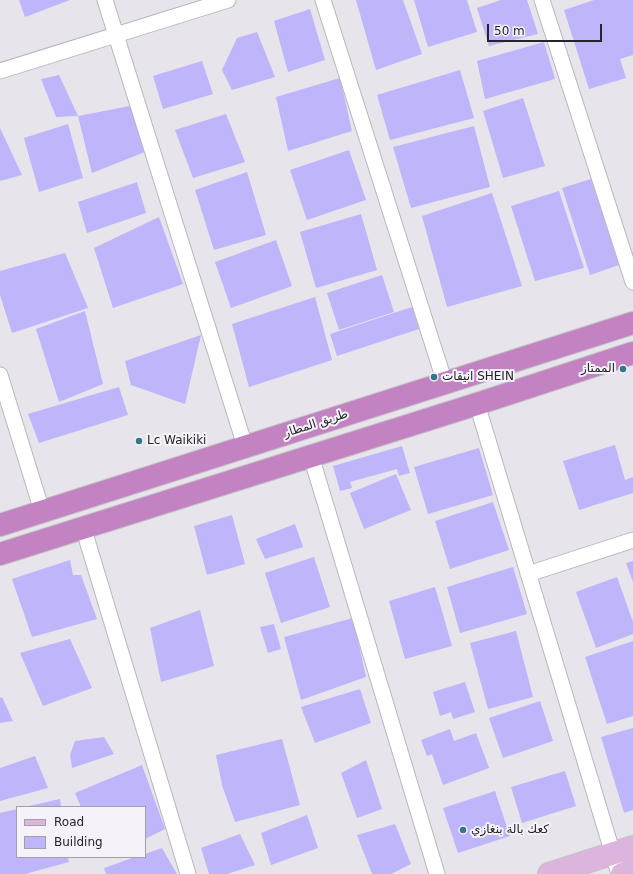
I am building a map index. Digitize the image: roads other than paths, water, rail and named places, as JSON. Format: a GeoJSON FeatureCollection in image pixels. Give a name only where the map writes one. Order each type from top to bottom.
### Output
{"type":"FeatureCollection","features":[{"type":"Feature","properties":{"kind":"highway","name":"طريق المطار"},"geometry":{"type":"LineString","coordinates":[[0,525],[633,323]]}},
{"type":"Feature","properties":{"kind":"highway"},"geometry":{"type":"LineString","coordinates":[[0,554],[477,404],[633,353]]}},
{"type":"Feature","properties":{"kind":"main road"},"geometry":{"type":"LineString","coordinates":[[549,874],[633,847]]}},
{"type":"Feature","properties":{"kind":"main road"},"geometry":{"type":"LineString","coordinates":[[620,874],[633,870]]}},
{"type":"Feature","properties":{"kind":"street"},"geometry":{"type":"LineString","coordinates":[[105,0],[245,446]]}},
{"type":"Feature","properties":{"kind":"street"},"geometry":{"type":"LineString","coordinates":[[0,72],[228,0]]}},
{"type":"Feature","properties":{"kind":"street"},"geometry":{"type":"LineString","coordinates":[[323,0],[445,383]]}},
{"type":"Feature","properties":{"kind":"street"},"geometry":{"type":"LineString","coordinates":[[542,0],[633,282]]}},
{"type":"Feature","properties":{"kind":"street"},"geometry":{"type":"LineString","coordinates":[[0,375],[42,511]]}},
{"type":"Feature","properties":{"kind":"street"},"geometry":{"type":"LineString","coordinates":[[477,404],[612,853],[620,874]]}},
{"type":"Feature","properties":{"kind":"street"},"geometry":{"type":"LineString","coordinates":[[311,456],[437,874]]}},
{"type":"Feature","properties":{"kind":"street"},"geometry":{"type":"LineString","coordinates":[[83,527],[188,874]]}},
{"type":"Feature","properties":{"kind":"street"},"geometry":{"type":"LineString","coordinates":[[528,574],[633,540]]}},
{"type":"Feature","properties":{"kind":"place","name":"الممتاز"},"geometry":{"type":"Point","coordinates":[623,369]}},
{"type":"Feature","properties":{"kind":"place","name":"انيقات SHEIN"},"geometry":{"type":"Point","coordinates":[434,377]}},
{"type":"Feature","properties":{"kind":"place","name":"Lc Waikiki"},"geometry":{"type":"Point","coordinates":[139,441]}},
{"type":"Feature","properties":{"kind":"place","name":"كعك بالة بنغازي"},"geometry":{"type":"Point","coordinates":[463,830]}}]}
